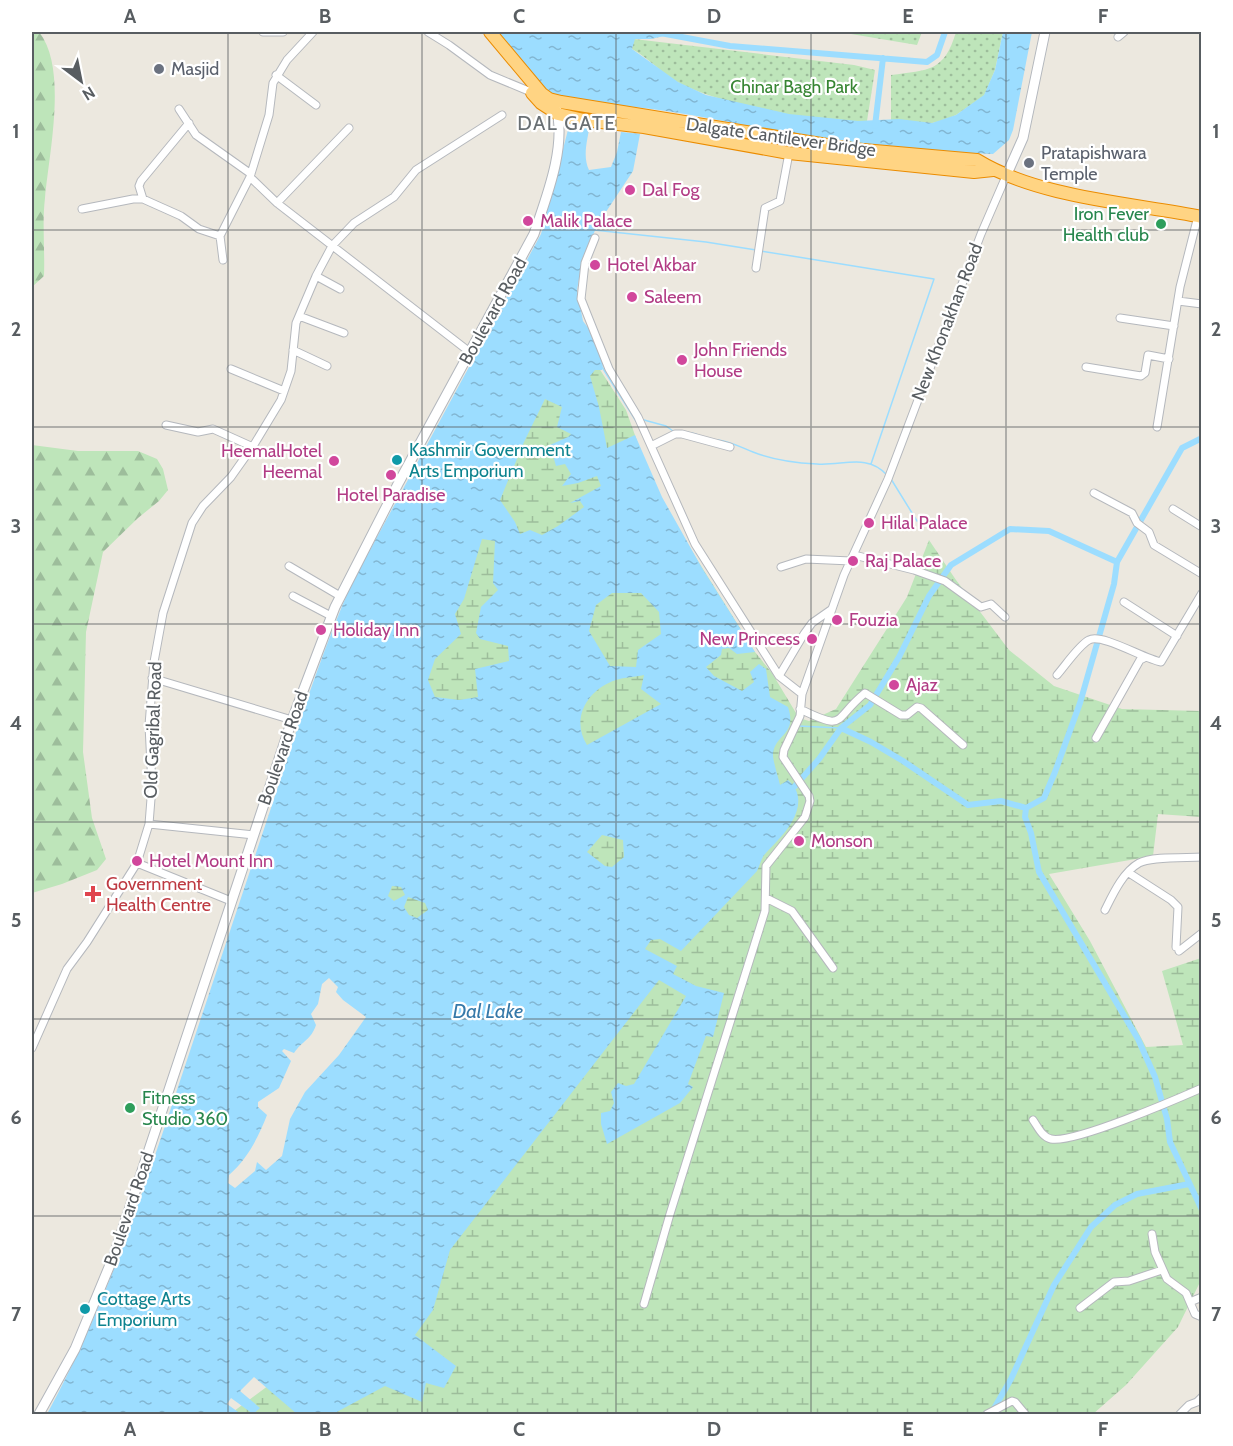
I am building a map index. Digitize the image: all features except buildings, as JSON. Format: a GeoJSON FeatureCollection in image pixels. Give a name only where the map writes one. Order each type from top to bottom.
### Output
{"type":"FeatureCollection","features":[{"type":"Feature","properties":{"kind":"highway"},"geometry":{"type":"LineString","coordinates":[[483,32],[542,104],[562,116],[707,133],[789,153],[974,172],[993,170],[1046,187],[1110,202],[1199,217]]}},
{"type":"Feature","properties":{"kind":"highway"},"geometry":{"type":"LineString","coordinates":[[490,32],[542,94],[553,100]]}},
{"type":"Feature","properties":{"kind":"highway","name":"Dalgate Cantilever Bridge"},"geometry":{"type":"LineString","coordinates":[[553,100],[707,133],[978,160],[993,170]]}},
{"type":"Feature","properties":{"kind":"main road"},"geometry":{"type":"LineString","coordinates":[[1007,174],[1023,138],[1044,32]]}},
{"type":"Feature","properties":{"kind":"main road","name":"Boulevard Road"},"geometry":{"type":"LineString","coordinates":[[39,1414],[75,1349],[114,1254],[292,720],[331,616],[399,482],[534,234],[546,198],[559,142],[562,116],[553,100]]}},
{"type":"Feature","properties":{"kind":"street"},"geometry":{"type":"LineString","coordinates":[[263,32],[283,32]]}},
{"type":"Feature","properties":{"kind":"street"},"geometry":{"type":"LineString","coordinates":[[223,260],[220,236],[250,176],[269,115],[271,92],[276,75],[313,32]]}},
{"type":"Feature","properties":{"kind":"street"},"geometry":{"type":"LineString","coordinates":[[428,32],[490,75],[531,92]]}},
{"type":"Feature","properties":{"kind":"street"},"geometry":{"type":"LineString","coordinates":[[1118,37],[1124,32]]}},
{"type":"Feature","properties":{"kind":"street"},"geometry":{"type":"LineString","coordinates":[[276,75],[316,105]]}},
{"type":"Feature","properties":{"kind":"street"},"geometry":{"type":"LineString","coordinates":[[179,109],[196,135],[250,176],[277,203],[368,271],[471,353]]}},
{"type":"Feature","properties":{"kind":"street","name":"Old Gagribal Road"},"geometry":{"type":"LineString","coordinates":[[32,1048],[67,969],[87,942],[137,863],[149,824],[152,786],[149,725],[152,678],[163,613],[192,523],[203,506],[231,477],[253,447],[284,391],[291,370],[296,323],[316,276],[333,246],[354,223],[394,197],[416,170],[502,115]]}},
{"type":"Feature","properties":{"kind":"street"},"geometry":{"type":"LineString","coordinates":[[143,199],[141,181],[189,123]]}},
{"type":"Feature","properties":{"kind":"street"},"geometry":{"type":"LineString","coordinates":[[277,203],[349,128]]}},
{"type":"Feature","properties":{"kind":"street"},"geometry":{"type":"LineString","coordinates":[[756,268],[765,208],[780,201],[789,153]]}},
{"type":"Feature","properties":{"kind":"street","name":"New Khonakhan Road"},"geometry":{"type":"LineString","coordinates":[[766,898],[766,866],[804,817],[809,806],[809,796],[783,757],[784,750],[795,730],[802,694],[832,608],[889,475],[981,234],[1007,174]]}},
{"type":"Feature","properties":{"kind":"street"},"geometry":{"type":"LineString","coordinates":[[82,209],[143,199],[181,216],[199,229],[220,236]]}},
{"type":"Feature","properties":{"kind":"street"},"geometry":{"type":"LineString","coordinates":[[1157,427],[1185,261],[1199,217]]}},
{"type":"Feature","properties":{"kind":"street"},"geometry":{"type":"LineString","coordinates":[[595,237],[585,263],[581,291],[583,305],[609,369],[639,417],[695,544],[778,676],[802,694]]}},
{"type":"Feature","properties":{"kind":"street"},"geometry":{"type":"LineString","coordinates":[[316,276],[340,289]]}},
{"type":"Feature","properties":{"kind":"street"},"geometry":{"type":"LineString","coordinates":[[1178,301],[1202,304]]}},
{"type":"Feature","properties":{"kind":"street"},"geometry":{"type":"LineString","coordinates":[[299,316],[344,333]]}},
{"type":"Feature","properties":{"kind":"street"},"geometry":{"type":"LineString","coordinates":[[1120,318],[1174,326]]}},
{"type":"Feature","properties":{"kind":"street"},"geometry":{"type":"LineString","coordinates":[[293,350],[327,366]]}},
{"type":"Feature","properties":{"kind":"street"},"geometry":{"type":"LineString","coordinates":[[1086,367],[1142,376],[1145,373],[1148,355],[1169,359]]}},
{"type":"Feature","properties":{"kind":"street"},"geometry":{"type":"LineString","coordinates":[[231,369],[284,391]]}},
{"type":"Feature","properties":{"kind":"street"},"geometry":{"type":"LineString","coordinates":[[166,425],[198,432],[213,429],[253,447]]}},
{"type":"Feature","properties":{"kind":"street"},"geometry":{"type":"LineString","coordinates":[[651,446],[675,434],[682,434],[730,447]]}},
{"type":"Feature","properties":{"kind":"street"},"geometry":{"type":"LineString","coordinates":[[1094,493],[1129,511],[1142,528],[1149,532],[1155,546],[1202,574]]}},
{"type":"Feature","properties":{"kind":"street"},"geometry":{"type":"LineString","coordinates":[[1173,509],[1202,527]]}},
{"type":"Feature","properties":{"kind":"street"},"geometry":{"type":"LineString","coordinates":[[781,567],[806,559],[852,558],[914,570],[945,581],[981,608],[991,604],[1005,617]]}},
{"type":"Feature","properties":{"kind":"street"},"geometry":{"type":"LineString","coordinates":[[290,566],[340,596]]}},
{"type":"Feature","properties":{"kind":"street"},"geometry":{"type":"LineString","coordinates":[[1057,675],[1084,644],[1096,638],[1144,658],[1162,661],[1202,592]]}},
{"type":"Feature","properties":{"kind":"street"},"geometry":{"type":"LineString","coordinates":[[293,596],[331,616]]}},
{"type":"Feature","properties":{"kind":"street"},"geometry":{"type":"LineString","coordinates":[[1124,602],[1177,636]]}},
{"type":"Feature","properties":{"kind":"street"},"geometry":{"type":"LineString","coordinates":[[778,676],[812,623],[832,608]]}},
{"type":"Feature","properties":{"kind":"street"},"geometry":{"type":"LineString","coordinates":[[1096,738],[1140,660],[1144,658]]}},
{"type":"Feature","properties":{"kind":"street"},"geometry":{"type":"LineString","coordinates":[[152,678],[292,720]]}},
{"type":"Feature","properties":{"kind":"street"},"geometry":{"type":"LineString","coordinates":[[800,713],[833,722],[845,715],[867,693],[903,716],[917,707],[921,708],[963,745]]}},
{"type":"Feature","properties":{"kind":"street"},"geometry":{"type":"LineString","coordinates":[[149,824],[254,835]]}},
{"type":"Feature","properties":{"kind":"street"},"geometry":{"type":"LineString","coordinates":[[1105,910],[1117,888],[1135,866],[1146,861],[1202,857]]}},
{"type":"Feature","properties":{"kind":"street"},"geometry":{"type":"LineString","coordinates":[[137,863],[231,901]]}},
{"type":"Feature","properties":{"kind":"street"},"geometry":{"type":"LineString","coordinates":[[1129,873],[1178,907],[1177,949],[1202,933]]}},
{"type":"Feature","properties":{"kind":"street"},"geometry":{"type":"LineString","coordinates":[[644,1304],[765,911],[766,898],[792,911],[833,968]]}},
{"type":"Feature","properties":{"kind":"street"},"geometry":{"type":"LineString","coordinates":[[1033,1120],[1044,1136],[1052,1140],[1072,1137],[1161,1106],[1202,1088]]}},
{"type":"Feature","properties":{"kind":"street"},"geometry":{"type":"LineString","coordinates":[[1152,1234],[1155,1252],[1169,1282],[1186,1293],[1195,1314],[1202,1317]]}},
{"type":"Feature","properties":{"kind":"street"},"geometry":{"type":"LineString","coordinates":[[1080,1308],[1114,1282],[1129,1281],[1162,1270]]}},
{"type":"Feature","properties":{"kind":"street"},"geometry":{"type":"LineString","coordinates":[[1190,1302],[1202,1297]]}},
{"type":"Feature","properties":{"kind":"street"},"geometry":{"type":"LineString","coordinates":[[1180,1414],[1188,1405],[1197,1402],[1202,1397]]}},
{"type":"Feature","properties":{"kind":"street"},"geometry":{"type":"LineString","coordinates":[[988,1414],[1014,1401],[1025,1414]]}},
{"type":"Feature","properties":{"kind":"green space"},"geometry":{"type":"Polygon","coordinates":[[[32,32],[39,32],[48,48],[55,88],[53,135],[44,207],[44,276],[32,287],[32,32]]]}},
{"type":"Feature","properties":{"kind":"green space"},"geometry":{"type":"Polygon","coordinates":[[[839,32],[922,32],[917,45],[839,32]]]}},
{"type":"Feature","properties":{"kind":"green space","name":"Chinar Bagh Park"},"geometry":{"type":"Polygon","coordinates":[[[956,32],[1003,32],[995,70],[984,96],[945,120],[932,123],[891,120],[891,75],[933,67],[946,55],[956,32]]]}},
{"type":"Feature","properties":{"kind":"green space","name":"Chinar Bagh Park"},"geometry":{"type":"Polygon","coordinates":[[[634,39],[854,65],[875,70],[867,121],[823,119],[772,112],[700,92],[674,80],[632,49],[634,39]]]}},
{"type":"Feature","properties":{"kind":"green space"},"geometry":{"type":"Polygon","coordinates":[[[550,292],[626,410],[656,494],[799,718],[809,721],[836,709],[907,597],[929,540],[1009,650],[1054,686],[1122,709],[1201,711],[1201,817],[1158,814],[1153,856],[1049,874],[1090,941],[1146,1047],[1183,1045],[1162,971],[1201,958],[1201,1280],[1178,1327],[1126,1385],[1093,1414],[230,1414],[397,1290],[442,1019],[341,930],[550,292]]]}},
{"type":"Feature","properties":{"kind":"green space"},"geometry":{"type":"Polygon","coordinates":[[[32,445],[78,451],[138,451],[157,459],[163,469],[168,490],[103,552],[86,632],[83,752],[92,818],[106,859],[97,870],[32,893],[32,445]]]}},
{"type":"Feature","properties":{"kind":"water","name":"Dal Lake"},"geometry":{"type":"Polygon","coordinates":[[[497,32],[664,32],[664,36],[635,39],[632,49],[678,82],[706,95],[789,114],[858,121],[899,119],[932,123],[956,115],[984,95],[995,70],[1003,32],[1032,32],[1013,130],[1009,140],[993,154],[856,145],[687,114],[585,104],[581,123],[590,124],[586,153],[589,170],[611,167],[621,132],[640,134],[633,171],[598,224],[583,257],[577,290],[583,321],[592,333],[603,364],[602,370],[595,370],[590,376],[607,448],[635,435],[662,497],[702,568],[755,652],[737,654],[729,648],[722,649],[721,655],[706,667],[714,676],[742,691],[754,682],[750,672],[759,664],[766,669],[770,697],[788,707],[790,717],[788,729],[777,743],[773,756],[780,785],[788,780],[798,795],[797,810],[789,826],[764,856],[757,871],[681,951],[660,939],[651,940],[645,949],[677,966],[673,974],[696,986],[724,993],[713,1037],[706,1036],[688,1084],[693,1087],[680,1103],[607,1144],[601,1124],[601,1113],[610,1111],[614,1103],[611,1092],[618,1083],[626,1086],[634,1084],[686,996],[659,980],[450,1250],[433,1310],[415,1335],[456,1366],[444,1388],[426,1383],[422,1402],[385,1386],[333,1414],[297,1414],[254,1377],[240,1391],[260,1408],[253,1414],[231,1398],[227,1404],[241,1414],[215,1412],[213,1414],[47,1414],[84,1340],[116,1264],[158,1147],[308,697],[351,585],[541,234],[569,126],[572,122],[573,102],[547,93],[497,32]],[[545,399],[500,500],[520,534],[530,530],[542,535],[584,507],[580,501],[570,503],[601,486],[597,476],[562,486],[571,474],[565,464],[556,466],[550,445],[571,434],[557,427],[562,407],[545,399]],[[482,539],[464,599],[455,614],[461,634],[435,659],[428,680],[435,697],[459,700],[478,697],[475,669],[509,661],[508,646],[480,639],[476,633],[481,607],[498,590],[493,583],[495,541],[482,539]],[[612,593],[596,605],[589,631],[610,666],[636,667],[638,650],[661,634],[659,612],[641,593],[612,593]],[[644,675],[619,679],[597,690],[585,706],[580,725],[587,745],[661,704],[641,689],[644,675]],[[602,835],[587,852],[605,866],[612,867],[624,857],[623,840],[602,835]],[[392,886],[388,896],[394,901],[405,895],[401,887],[392,886]],[[408,897],[404,907],[409,915],[417,918],[428,910],[425,903],[408,897]],[[329,978],[322,984],[318,1004],[311,1014],[316,1025],[312,1034],[294,1053],[284,1049],[282,1051],[291,1061],[279,1088],[258,1102],[258,1107],[267,1115],[252,1147],[229,1175],[228,1183],[235,1188],[255,1171],[257,1162],[266,1170],[282,1156],[290,1119],[305,1092],[339,1055],[366,1017],[343,1000],[336,992],[338,987],[329,978]]]}},
{"type":"Feature","properties":{"kind":"waterway"},"geometry":{"type":"LineString","coordinates":[[655,32],[730,46],[927,62],[937,55],[945,32]]}},
{"type":"Feature","properties":{"kind":"waterway"},"geometry":{"type":"LineString","coordinates":[[875,126],[883,58]]}},
{"type":"Feature","properties":{"kind":"waterway"},"geometry":{"type":"LineString","coordinates":[[594,230],[706,242],[756,250]]}},
{"type":"Feature","properties":{"kind":"waterway"},"geometry":{"type":"LineString","coordinates":[[761,251],[934,279],[871,464]]}},
{"type":"Feature","properties":{"kind":"waterway"},"geometry":{"type":"LineString","coordinates":[[602,367],[636,421]]}},
{"type":"Feature","properties":{"kind":"waterway"},"geometry":{"type":"LineString","coordinates":[[644,420],[666,426],[673,431]]}},
{"type":"Feature","properties":{"kind":"waterway"},"geometry":{"type":"LineString","coordinates":[[686,432],[696,434]]}},
{"type":"Feature","properties":{"kind":"waterway"},"geometry":{"type":"LineString","coordinates":[[1202,438],[1182,448],[1117,562],[1114,584],[1080,703],[1044,798],[1026,808],[1025,817],[1031,833],[1039,872],[1138,1039],[1155,1077],[1167,1119],[1170,1142],[1202,1210]]}},
{"type":"Feature","properties":{"kind":"waterway"},"geometry":{"type":"LineString","coordinates":[[718,440],[785,461],[817,464],[863,462],[879,468],[887,475]]}},
{"type":"Feature","properties":{"kind":"waterway"},"geometry":{"type":"LineString","coordinates":[[891,479],[917,521]]}},
{"type":"Feature","properties":{"kind":"waterway"},"geometry":{"type":"LineString","coordinates":[[795,786],[819,759],[841,728],[870,705],[899,657],[929,596],[951,565],[1010,529],[1049,531],[1117,562]]}},
{"type":"Feature","properties":{"kind":"waterway"},"geometry":{"type":"LineString","coordinates":[[798,726],[841,728]]}},
{"type":"Feature","properties":{"kind":"waterway"},"geometry":{"type":"LineString","coordinates":[[841,728],[903,761],[968,805],[1001,801],[1026,808]]}},
{"type":"Feature","properties":{"kind":"waterway"},"geometry":{"type":"LineString","coordinates":[[992,1412],[1011,1379],[1054,1285],[1091,1227],[1115,1205],[1137,1194],[1189,1184]]}},
{"type":"Feature","properties":{"kind":"place","name":"Masjid"},"geometry":{"type":"Point","coordinates":[159,69]}},
{"type":"Feature","properties":{"kind":"place","name":"Pratapishwara Temple"},"geometry":{"type":"Point","coordinates":[1029,163]}},
{"type":"Feature","properties":{"kind":"place","name":"Dal Fog"},"geometry":{"type":"Point","coordinates":[630,190]}},
{"type":"Feature","properties":{"kind":"place","name":"Malik Palace"},"geometry":{"type":"Point","coordinates":[528,221]}},
{"type":"Feature","properties":{"kind":"place","name":"Iron Fever Health club"},"geometry":{"type":"Point","coordinates":[1161,224]}},
{"type":"Feature","properties":{"kind":"place","name":"Hotel Akbar"},"geometry":{"type":"Point","coordinates":[595,265]}},
{"type":"Feature","properties":{"kind":"place","name":"Saleem"},"geometry":{"type":"Point","coordinates":[632,297]}},
{"type":"Feature","properties":{"kind":"place","name":"John Friends House"},"geometry":{"type":"Point","coordinates":[682,360]}},
{"type":"Feature","properties":{"kind":"place","name":"Kashmir Government Arts Emporium"},"geometry":{"type":"Point","coordinates":[397,460]}},
{"type":"Feature","properties":{"kind":"place","name":"HeemalHotel Heemal"},"geometry":{"type":"Point","coordinates":[334,461]}},
{"type":"Feature","properties":{"kind":"place","name":"Hotel Paradise"},"geometry":{"type":"Point","coordinates":[391,475]}},
{"type":"Feature","properties":{"kind":"place","name":"Hilal Palace"},"geometry":{"type":"Point","coordinates":[869,523]}},
{"type":"Feature","properties":{"kind":"place","name":"Raj Palace"},"geometry":{"type":"Point","coordinates":[853,561]}},
{"type":"Feature","properties":{"kind":"place","name":"Fouzia"},"geometry":{"type":"Point","coordinates":[837,620]}},
{"type":"Feature","properties":{"kind":"place","name":"Holiday Inn"},"geometry":{"type":"Point","coordinates":[321,630]}},
{"type":"Feature","properties":{"kind":"place","name":"New Princess"},"geometry":{"type":"Point","coordinates":[812,639]}},
{"type":"Feature","properties":{"kind":"place","name":"Ajaz"},"geometry":{"type":"Point","coordinates":[894,685]}},
{"type":"Feature","properties":{"kind":"place","name":"Monson"},"geometry":{"type":"Point","coordinates":[799,841]}},
{"type":"Feature","properties":{"kind":"place","name":"Hotel Mount Inn"},"geometry":{"type":"Point","coordinates":[137,861]}},
{"type":"Feature","properties":{"kind":"place","name":"Government Health Centre"},"geometry":{"type":"Point","coordinates":[93,894]}},
{"type":"Feature","properties":{"kind":"place","name":"Fitness Studio 360"},"geometry":{"type":"Point","coordinates":[130,1108]}},
{"type":"Feature","properties":{"kind":"place","name":"Cottage Arts Emporium"},"geometry":{"type":"Point","coordinates":[85,1309]}},
{"type":"Feature","properties":{"kind":"district","name":"DAL GATE"},"geometry":{"type":"Point","coordinates":[567,123]}}]}
